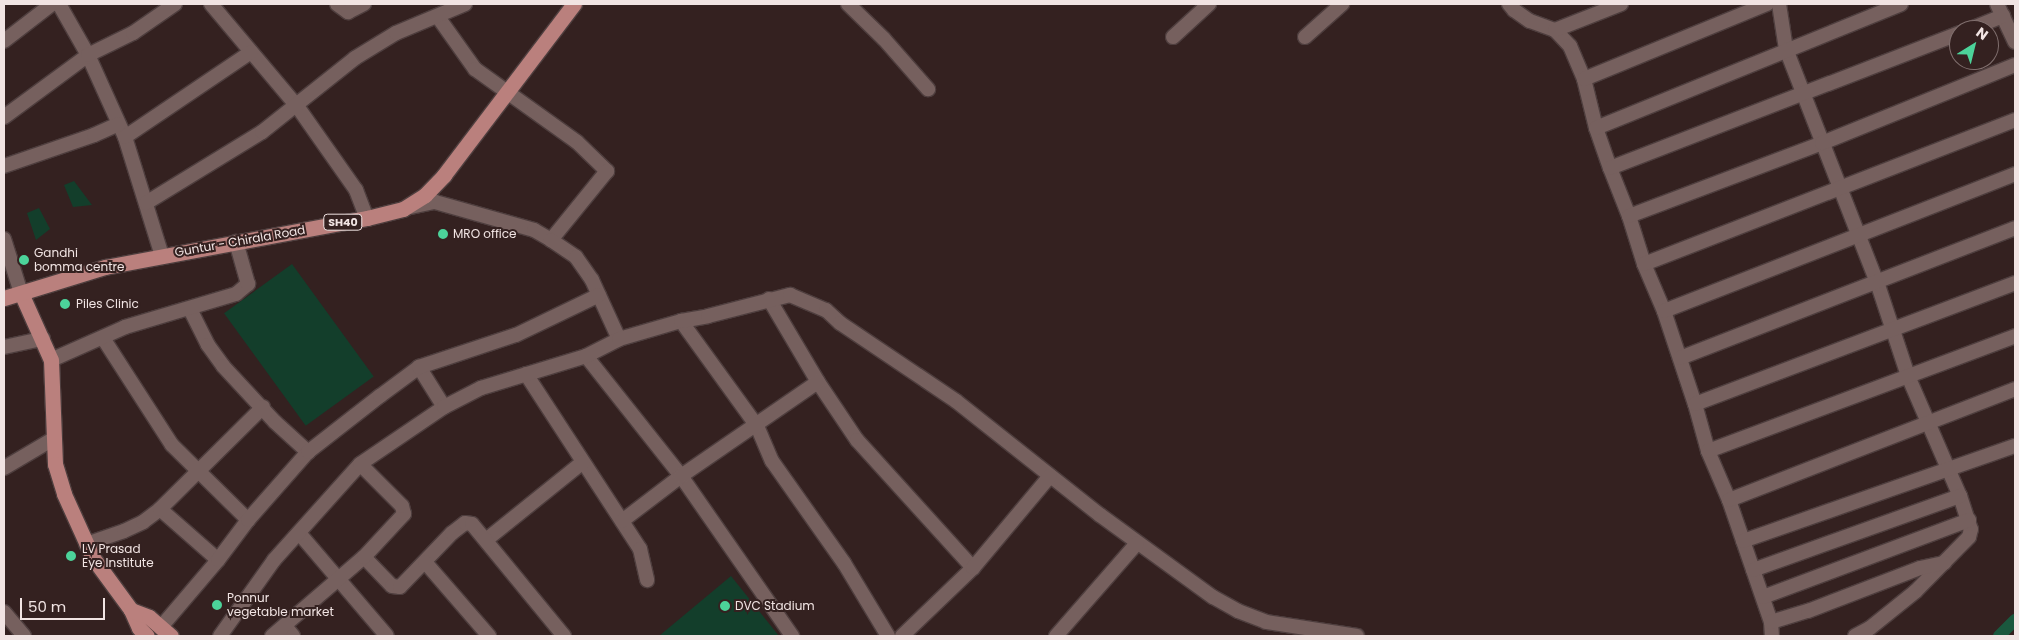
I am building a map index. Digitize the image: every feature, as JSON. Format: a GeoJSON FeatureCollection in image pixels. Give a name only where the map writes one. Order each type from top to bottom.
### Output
{"type":"FeatureCollection","features":[{"type":"Feature","properties":{"kind":"main road","name":"Guntur - Chirala Road"},"geometry":{"type":"LineString","coordinates":[[4,298],[105,267],[367,218],[403,209],[425,195],[444,175],[574,4]]}},
{"type":"Feature","properties":{"kind":"main road"},"geometry":{"type":"LineString","coordinates":[[21,292],[51,360],[55,464],[64,494],[93,558],[131,610],[138,628],[147,636]]}},
{"type":"Feature","properties":{"kind":"main road"},"geometry":{"type":"LineString","coordinates":[[131,610],[149,617],[166,632]]}},
{"type":"Feature","properties":{"kind":"street"},"geometry":{"type":"LineString","coordinates":[[4,40],[52,4]]}},
{"type":"Feature","properties":{"kind":"street"},"geometry":{"type":"LineString","coordinates":[[59,4],[88,55],[126,137],[162,256]]}},
{"type":"Feature","properties":{"kind":"street"},"geometry":{"type":"LineString","coordinates":[[4,117],[88,55],[133,33],[175,4]]}},
{"type":"Feature","properties":{"kind":"street"},"geometry":{"type":"LineString","coordinates":[[211,4],[297,106],[356,190],[367,218]]}},
{"type":"Feature","properties":{"kind":"street"},"geometry":{"type":"LineString","coordinates":[[338,4],[348,12],[364,4]]}},
{"type":"Feature","properties":{"kind":"street"},"geometry":{"type":"LineString","coordinates":[[146,203],[262,132],[355,58],[396,33],[438,17],[465,4]]}},
{"type":"Feature","properties":{"kind":"street"},"geometry":{"type":"LineString","coordinates":[[848,4],[884,40],[928,89]]}},
{"type":"Feature","properties":{"kind":"street"},"geometry":{"type":"LineString","coordinates":[[1173,37],[1209,4]]}},
{"type":"Feature","properties":{"kind":"street"},"geometry":{"type":"LineString","coordinates":[[1305,37],[1342,4]]}},
{"type":"Feature","properties":{"kind":"street"},"geometry":{"type":"LineString","coordinates":[[1509,4],[1514,10],[1530,21],[1555,30],[1570,46],[1584,79],[1596,128],[1629,216],[1644,264],[1664,311],[1695,404],[1708,451],[1729,500],[1771,622],[1772,636]]}},
{"type":"Feature","properties":{"kind":"street"},"geometry":{"type":"LineString","coordinates":[[1555,30],[1621,4]]}},
{"type":"Feature","properties":{"kind":"street"},"geometry":{"type":"LineString","coordinates":[[1584,79],[1767,4]]}},
{"type":"Feature","properties":{"kind":"street"},"geometry":{"type":"LineString","coordinates":[[1780,4],[1786,49],[1802,95],[1877,282],[1908,376],[1960,496],[1971,529],[1969,537],[1916,591],[1870,628],[1855,636]]}},
{"type":"Feature","properties":{"kind":"street"},"geometry":{"type":"LineString","coordinates":[[1596,128],[1900,4]]}},
{"type":"Feature","properties":{"kind":"street"},"geometry":{"type":"LineString","coordinates":[[1984,20],[2000,10],[2015,42]]}},
{"type":"Feature","properties":{"kind":"street"},"geometry":{"type":"LineString","coordinates":[[438,17],[475,68],[577,142],[607,171],[551,240]]}},
{"type":"Feature","properties":{"kind":"street"},"geometry":{"type":"LineString","coordinates":[[1610,168],[1949,37]]}},
{"type":"Feature","properties":{"kind":"street"},"geometry":{"type":"LineString","coordinates":[[126,137],[251,52]]}},
{"type":"Feature","properties":{"kind":"street"},"geometry":{"type":"LineString","coordinates":[[1629,216],[1822,143],[2015,65]]}},
{"type":"Feature","properties":{"kind":"street"},"geometry":{"type":"LineString","coordinates":[[1644,264],[2015,120]]}},
{"type":"Feature","properties":{"kind":"street"},"geometry":{"type":"LineString","coordinates":[[4,166],[94,135],[119,124]]}},
{"type":"Feature","properties":{"kind":"street"},"geometry":{"type":"LineString","coordinates":[[1664,311],[2015,174]]}},
{"type":"Feature","properties":{"kind":"street"},"geometry":{"type":"LineString","coordinates":[[403,209],[435,202],[534,230],[551,240],[576,257],[592,280],[619,339]]}},
{"type":"Feature","properties":{"kind":"street"},"geometry":{"type":"LineString","coordinates":[[1680,358],[2015,228]]}},
{"type":"Feature","properties":{"kind":"street"},"geometry":{"type":"LineString","coordinates":[[4,239],[21,292]]}},
{"type":"Feature","properties":{"kind":"street"},"geometry":{"type":"LineString","coordinates":[[51,360],[141,322],[236,294],[248,284],[236,242]]}},
{"type":"Feature","properties":{"kind":"street"},"geometry":{"type":"LineString","coordinates":[[1695,404],[2015,282]]}},
{"type":"Feature","properties":{"kind":"street"},"geometry":{"type":"LineString","coordinates":[[166,632],[248,520],[308,452],[419,367],[516,335],[598,295]]}},
{"type":"Feature","properties":{"kind":"street"},"geometry":{"type":"LineString","coordinates":[[220,636],[274,560],[360,464],[444,407],[481,388],[586,356],[619,339],[681,321],[744,308],[769,299],[790,295],[826,310],[840,323],[988,424],[1050,476],[1213,597],[1238,611],[1266,622],[1324,634],[1357,636]]}},
{"type":"Feature","properties":{"kind":"street"},"geometry":{"type":"LineString","coordinates":[[769,299],[818,382],[857,440],[973,568]]}},
{"type":"Feature","properties":{"kind":"street"},"geometry":{"type":"LineString","coordinates":[[190,309],[208,345],[223,366],[275,422],[308,452]]}},
{"type":"Feature","properties":{"kind":"street"},"geometry":{"type":"LineString","coordinates":[[681,321],[757,426],[772,461],[844,563],[888,636]]}},
{"type":"Feature","properties":{"kind":"street"},"geometry":{"type":"LineString","coordinates":[[1708,451],[2015,336]]}},
{"type":"Feature","properties":{"kind":"street"},"geometry":{"type":"LineString","coordinates":[[103,338],[172,445],[248,520]]}},
{"type":"Feature","properties":{"kind":"street"},"geometry":{"type":"LineString","coordinates":[[4,347],[43,339]]}},
{"type":"Feature","properties":{"kind":"street"},"geometry":{"type":"LineString","coordinates":[[586,356],[681,476],[792,636]]}},
{"type":"Feature","properties":{"kind":"street"},"geometry":{"type":"LineString","coordinates":[[419,367],[444,407]]}},
{"type":"Feature","properties":{"kind":"street"},"geometry":{"type":"LineString","coordinates":[[526,374],[640,549],[647,580]]}},
{"type":"Feature","properties":{"kind":"street"},"geometry":{"type":"LineString","coordinates":[[622,521],[681,476],[757,426],[818,382]]}},
{"type":"Feature","properties":{"kind":"street"},"geometry":{"type":"LineString","coordinates":[[1729,500],[2015,389]]}},
{"type":"Feature","properties":{"kind":"street"},"geometry":{"type":"LineString","coordinates":[[86,544],[124,531],[160,509],[197,470],[263,407]]}},
{"type":"Feature","properties":{"kind":"street"},"geometry":{"type":"LineString","coordinates":[[4,468],[53,439]]}},
{"type":"Feature","properties":{"kind":"street"},"geometry":{"type":"LineString","coordinates":[[1743,540],[2015,446]]}},
{"type":"Feature","properties":{"kind":"street"},"geometry":{"type":"LineString","coordinates":[[486,540],[583,462]]}},
{"type":"Feature","properties":{"kind":"street"},"geometry":{"type":"LineString","coordinates":[[272,636],[289,631],[402,518],[404,509],[360,464]]}},
{"type":"Feature","properties":{"kind":"street"},"geometry":{"type":"LineString","coordinates":[[902,636],[973,568],[1050,476]]}},
{"type":"Feature","properties":{"kind":"street"},"geometry":{"type":"LineString","coordinates":[[1752,570],[1960,496]]}},
{"type":"Feature","properties":{"kind":"street"},"geometry":{"type":"LineString","coordinates":[[160,509],[218,560]]}},
{"type":"Feature","properties":{"kind":"street"},"geometry":{"type":"LineString","coordinates":[[1762,597],[1969,520]]}},
{"type":"Feature","properties":{"kind":"street"},"geometry":{"type":"LineString","coordinates":[[364,557],[395,588],[404,584],[452,534],[465,524],[472,524],[564,636]]}},
{"type":"Feature","properties":{"kind":"street"},"geometry":{"type":"LineString","coordinates":[[299,533],[387,636]]}},
{"type":"Feature","properties":{"kind":"street"},"geometry":{"type":"LineString","coordinates":[[1056,636],[1138,543]]}},
{"type":"Feature","properties":{"kind":"street"},"geometry":{"type":"LineString","coordinates":[[425,562],[489,636]]}},
{"type":"Feature","properties":{"kind":"street"},"geometry":{"type":"LineString","coordinates":[[1771,622],[1808,611],[1920,568],[1944,563]]}},
{"type":"Feature","properties":{"kind":"street"},"geometry":{"type":"LineString","coordinates":[[4,612],[24,636]]}},
{"type":"Feature","properties":{"kind":"green space"},"geometry":{"type":"Polygon","coordinates":[[[74,181],[92,205],[73,207],[64,185],[74,181]]]}},
{"type":"Feature","properties":{"kind":"green space"},"geometry":{"type":"Polygon","coordinates":[[[39,208],[50,229],[36,240],[27,213],[39,208]]]}},
{"type":"Feature","properties":{"kind":"green space"},"geometry":{"type":"Polygon","coordinates":[[[292,264],[374,376],[306,426],[224,313],[292,264]]]}},
{"type":"Feature","properties":{"kind":"green space","name":"DVC Stadium"},"geometry":{"type":"Polygon","coordinates":[[[731,576],[779,636],[659,636],[731,576]]]}},
{"type":"Feature","properties":{"kind":"waterway"},"geometry":{"type":"LineString","coordinates":[[1999,636],[2015,620]]}},
{"type":"Feature","properties":{"kind":"place","name":"MRO office"},"geometry":{"type":"Point","coordinates":[443,234]}},
{"type":"Feature","properties":{"kind":"place","name":"Gandhi bomma centre"},"geometry":{"type":"Point","coordinates":[24,260]}},
{"type":"Feature","properties":{"kind":"place","name":"Piles Clinic"},"geometry":{"type":"Point","coordinates":[65,304]}},
{"type":"Feature","properties":{"kind":"place","name":"LV Prasad Eye Institute"},"geometry":{"type":"Point","coordinates":[71,556]}},
{"type":"Feature","properties":{"kind":"place","name":"Ponnur vegetable market"},"geometry":{"type":"Point","coordinates":[217,605]}},
{"type":"Feature","properties":{"kind":"place","name":"DVC Stadium"},"geometry":{"type":"Point","coordinates":[725,606]}}]}
